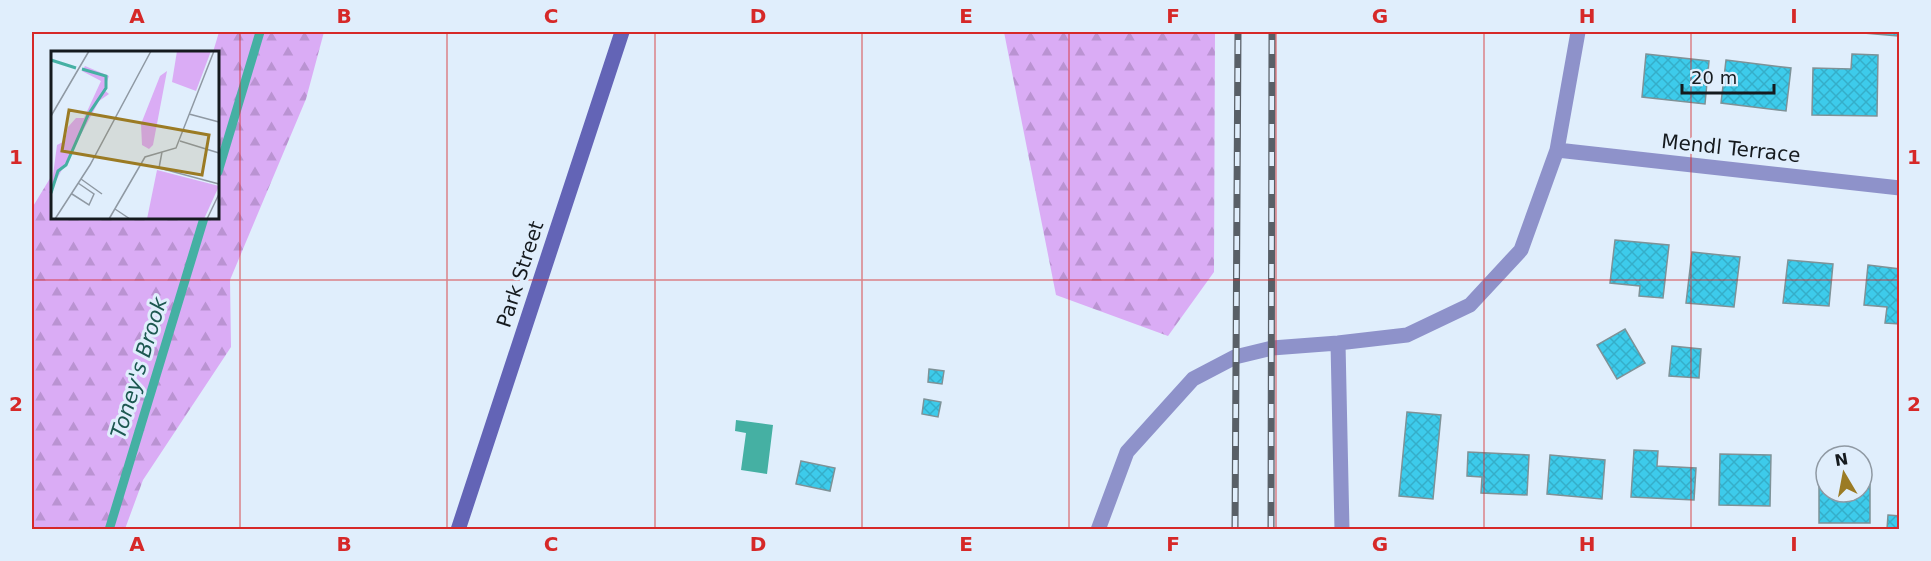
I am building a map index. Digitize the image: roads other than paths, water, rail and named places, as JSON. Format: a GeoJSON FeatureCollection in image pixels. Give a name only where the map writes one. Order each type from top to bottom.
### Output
{"type":"FeatureCollection","features":[{"type":"Feature","properties":{"kind":"street","name":"Park Street"},"geometry":{"type":"LineString","coordinates":[[458,530],[622,32]]}},
{"type":"Feature","properties":{"kind":"street"},"geometry":{"type":"LineString","coordinates":[[1098,530],[1127,452],[1193,380],[1236,357],[1272,348],[1407,336],[1470,305],[1521,250],[1557,150],[1578,32]]}},
{"type":"Feature","properties":{"kind":"street","name":"Mendl Terrace"},"geometry":{"type":"LineString","coordinates":[[1557,150],[1899,188]]}},
{"type":"Feature","properties":{"kind":"street"},"geometry":{"type":"LineString","coordinates":[[1338,343],[1342,530]]}},
{"type":"Feature","properties":{"kind":"waterway","name":"Toney's Brook"},"geometry":{"type":"LineString","coordinates":[[219,169],[260,32]]}},
{"type":"Feature","properties":{"kind":"waterway","name":"Toney's Brook"},"geometry":{"type":"LineString","coordinates":[[109,530],[204,219]]}},
{"type":"Feature","properties":{"kind":"railway"},"geometry":{"type":"LineString","coordinates":[[1235,530],[1238,32]]}},
{"type":"Feature","properties":{"kind":"railway"},"geometry":{"type":"LineString","coordinates":[[1271,530],[1272,32]]}}]}
